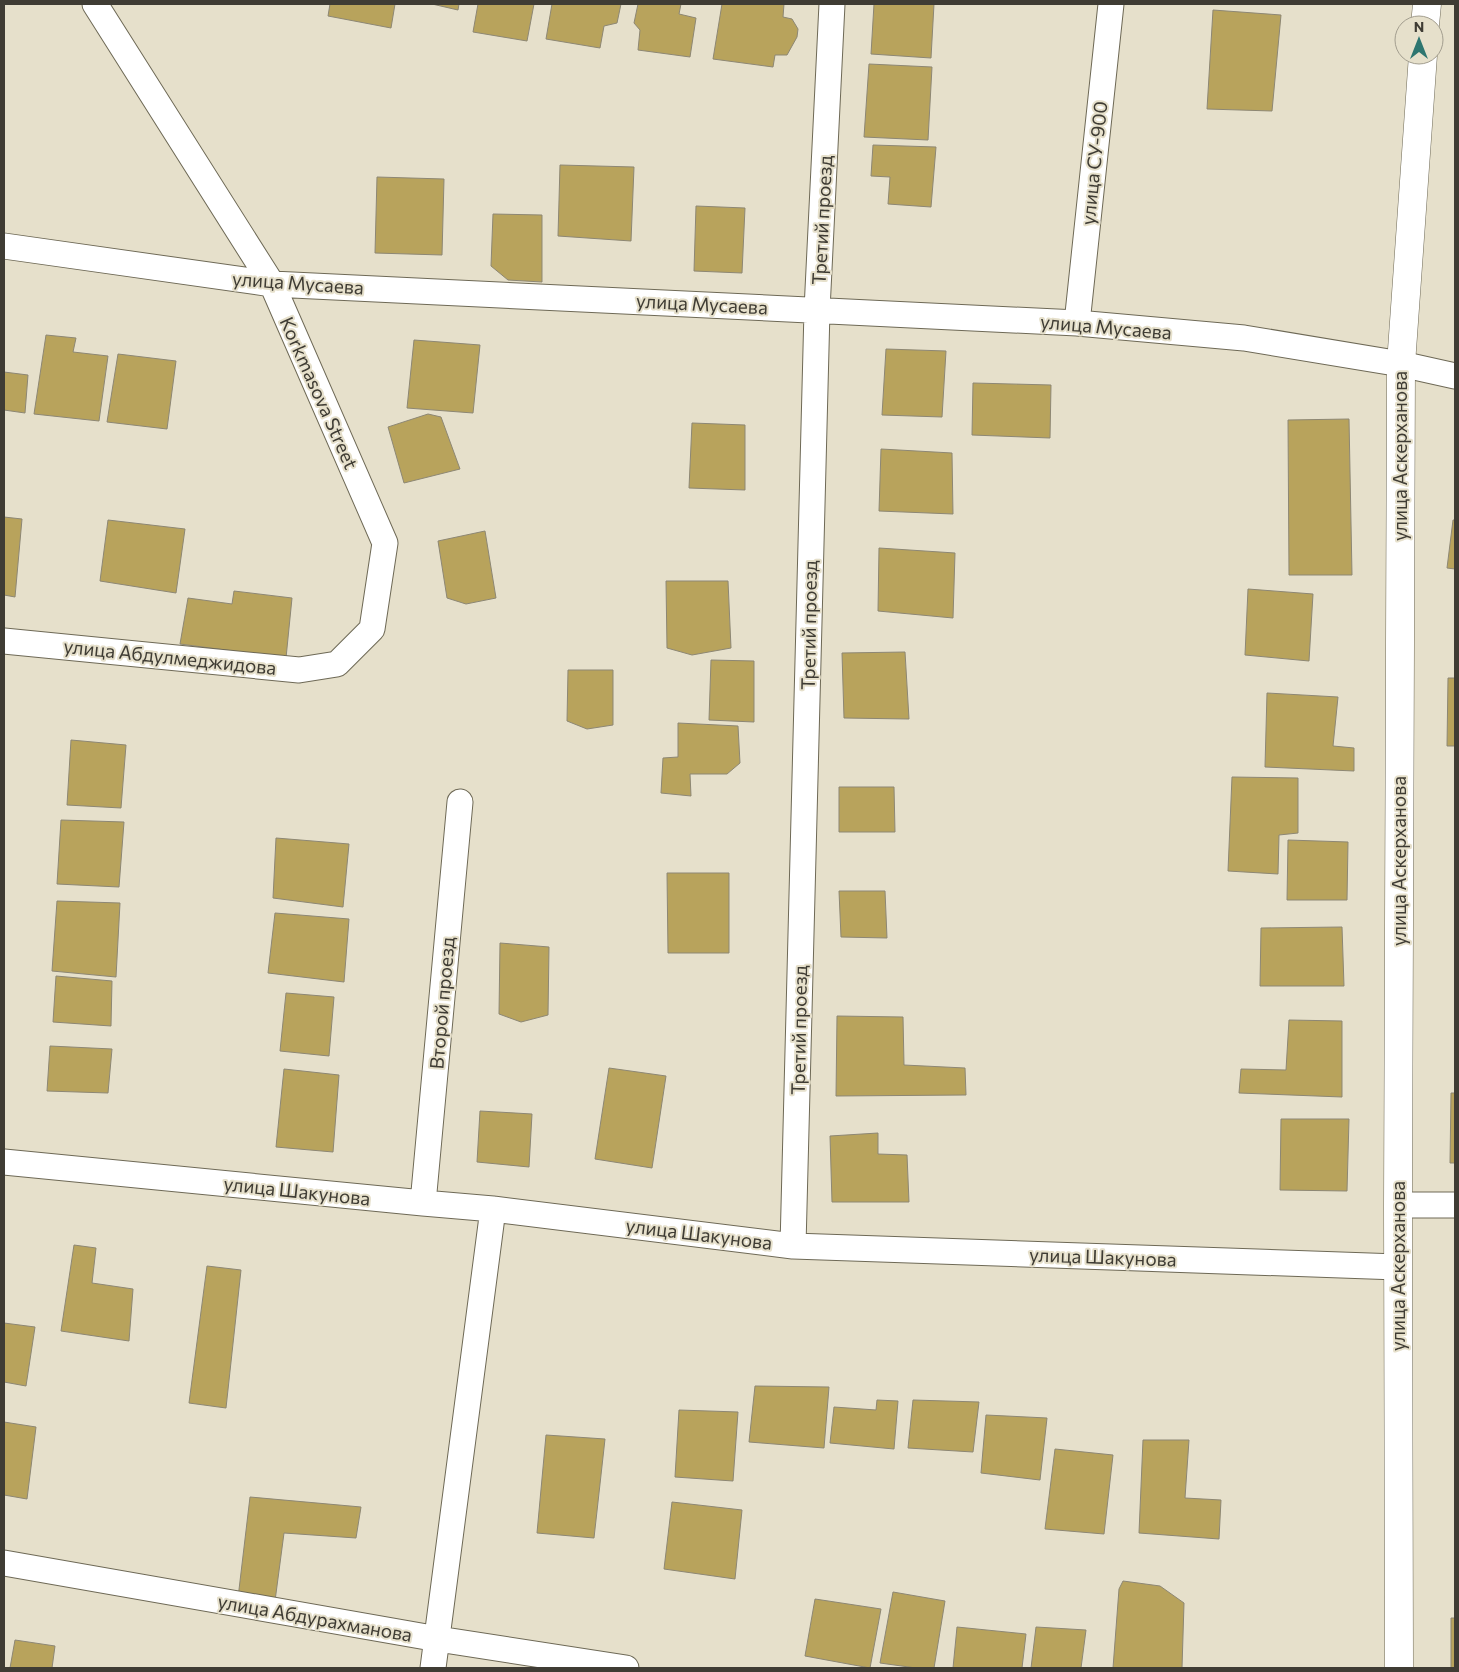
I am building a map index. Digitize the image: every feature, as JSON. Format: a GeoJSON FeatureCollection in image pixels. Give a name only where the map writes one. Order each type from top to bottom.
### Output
{"type":"FeatureCollection","features":[{"type":"Feature","properties":{"kind":"street","name":"Korkmasova Street"},"geometry":{"type":"LineString","coordinates":[[95,4],[272,284],[385,543],[372,629],[337,664]]}},
{"type":"Feature","properties":{"kind":"street","name":"Третий проезд"},"geometry":{"type":"LineString","coordinates":[[793,1246],[818,310],[832,4]]}},
{"type":"Feature","properties":{"kind":"street","name":"улица СУ-900"},"geometry":{"type":"LineString","coordinates":[[1077,323],[1112,4]]}},
{"type":"Feature","properties":{"kind":"street","name":"улица Аскерханова"},"geometry":{"type":"LineString","coordinates":[[1399,1668],[1400,364],[1422,65]]}},
{"type":"Feature","properties":{"kind":"street","name":"улица Мусаева"},"geometry":{"type":"LineString","coordinates":[[4,246],[272,284],[1077,323],[1244,338],[1400,364],[1455,376]]}},
{"type":"Feature","properties":{"kind":"street","name":"улица Абдулмеджидова"},"geometry":{"type":"LineString","coordinates":[[4,641],[299,670],[337,664]]}},
{"type":"Feature","properties":{"kind":"street","name":"Второй проезд"},"geometry":{"type":"LineString","coordinates":[[423,1203],[460,802]]}},
{"type":"Feature","properties":{"kind":"street","name":"улица Шакунова"},"geometry":{"type":"LineString","coordinates":[[4,1162],[493,1209],[793,1246],[1398,1266]]}},
{"type":"Feature","properties":{"kind":"street"},"geometry":{"type":"LineString","coordinates":[[1398,1205],[1455,1205]]}},
{"type":"Feature","properties":{"kind":"street"},"geometry":{"type":"LineString","coordinates":[[433,1668],[493,1209]]}},
{"type":"Feature","properties":{"kind":"street","name":"улица Абдурахманова"},"geometry":{"type":"LineString","coordinates":[[4,1563],[438,1639],[626,1668]]}},
{"type":"Feature","properties":{"kind":"building"},"geometry":{"type":"Polygon","coordinates":[[[330,4],[395,4],[391,28],[328,16],[330,4]]]}},
{"type":"Feature","properties":{"kind":"building"},"geometry":{"type":"Polygon","coordinates":[[[432,4],[459,4],[458,10],[432,4]]]}},
{"type":"Feature","properties":{"kind":"building"},"geometry":{"type":"Polygon","coordinates":[[[478,4],[534,4],[527,41],[473,32],[478,4]]]}},
{"type":"Feature","properties":{"kind":"building"},"geometry":{"type":"Polygon","coordinates":[[[552,4],[621,4],[617,23],[604,26],[600,48],[546,39],[552,4]]]}},
{"type":"Feature","properties":{"kind":"building"},"geometry":{"type":"Polygon","coordinates":[[[638,4],[681,4],[679,14],[696,18],[690,57],[638,50],[640,30],[634,23],[638,4]]]}},
{"type":"Feature","properties":{"kind":"building"},"geometry":{"type":"Polygon","coordinates":[[[722,4],[784,4],[783,17],[792,19],[798,29],[797,37],[787,55],[775,55],[773,67],[713,59],[722,4]]]}},
{"type":"Feature","properties":{"kind":"building"},"geometry":{"type":"Polygon","coordinates":[[[874,4],[934,4],[931,58],[871,54],[874,4]]]}},
{"type":"Feature","properties":{"kind":"building"},"geometry":{"type":"Polygon","coordinates":[[[1213,10],[1281,15],[1272,111],[1207,109],[1213,10]]]}},
{"type":"Feature","properties":{"kind":"building"},"geometry":{"type":"Polygon","coordinates":[[[869,64],[932,67],[928,140],[864,137],[869,64]]]}},
{"type":"Feature","properties":{"kind":"building"},"geometry":{"type":"Polygon","coordinates":[[[873,145],[936,147],[931,207],[888,204],[890,177],[871,176],[873,145]]]}},
{"type":"Feature","properties":{"kind":"building"},"geometry":{"type":"Polygon","coordinates":[[[560,165],[634,167],[631,241],[558,236],[560,165]]]}},
{"type":"Feature","properties":{"kind":"building"},"geometry":{"type":"Polygon","coordinates":[[[377,177],[444,179],[442,255],[375,253],[377,177]]]}},
{"type":"Feature","properties":{"kind":"building"},"geometry":{"type":"Polygon","coordinates":[[[696,206],[745,208],[742,273],[694,271],[696,206]]]}},
{"type":"Feature","properties":{"kind":"building"},"geometry":{"type":"Polygon","coordinates":[[[493,214],[542,215],[542,282],[508,280],[491,266],[493,214]]]}},
{"type":"Feature","properties":{"kind":"building"},"geometry":{"type":"Polygon","coordinates":[[[46,335],[76,338],[73,352],[108,356],[99,421],[34,414],[46,335]]]}},
{"type":"Feature","properties":{"kind":"building"},"geometry":{"type":"Polygon","coordinates":[[[414,340],[480,345],[473,413],[407,408],[414,340]]]}},
{"type":"Feature","properties":{"kind":"building"},"geometry":{"type":"Polygon","coordinates":[[[886,349],[946,351],[942,417],[882,415],[886,349]]]}},
{"type":"Feature","properties":{"kind":"building"},"geometry":{"type":"Polygon","coordinates":[[[118,354],[176,361],[167,429],[107,422],[118,354]]]}},
{"type":"Feature","properties":{"kind":"building"},"geometry":{"type":"Polygon","coordinates":[[[4,372],[28,375],[25,413],[4,410],[4,372]]]}},
{"type":"Feature","properties":{"kind":"building"},"geometry":{"type":"Polygon","coordinates":[[[973,383],[1051,385],[1050,438],[972,435],[973,383]]]}},
{"type":"Feature","properties":{"kind":"building"},"geometry":{"type":"Polygon","coordinates":[[[428,414],[441,417],[460,469],[404,483],[388,427],[428,414]]]}},
{"type":"Feature","properties":{"kind":"building"},"geometry":{"type":"Polygon","coordinates":[[[1349,419],[1352,575],[1289,575],[1288,420],[1349,419]]]}},
{"type":"Feature","properties":{"kind":"building"},"geometry":{"type":"Polygon","coordinates":[[[692,423],[745,425],[745,490],[689,488],[692,423]]]}},
{"type":"Feature","properties":{"kind":"building"},"geometry":{"type":"Polygon","coordinates":[[[881,449],[952,453],[953,514],[879,511],[881,449]]]}},
{"type":"Feature","properties":{"kind":"building"},"geometry":{"type":"Polygon","coordinates":[[[4,517],[22,519],[15,597],[4,595],[4,517]]]}},
{"type":"Feature","properties":{"kind":"building"},"geometry":{"type":"Polygon","coordinates":[[[108,520],[185,529],[176,593],[100,581],[108,520]]]}},
{"type":"Feature","properties":{"kind":"building"},"geometry":{"type":"Polygon","coordinates":[[[1453,520],[1455,520],[1455,569],[1447,568],[1453,520]]]}},
{"type":"Feature","properties":{"kind":"building"},"geometry":{"type":"Polygon","coordinates":[[[485,531],[496,598],[466,604],[447,598],[438,541],[485,531]]]}},
{"type":"Feature","properties":{"kind":"building"},"geometry":{"type":"Polygon","coordinates":[[[879,548],[955,553],[953,618],[878,611],[879,548]]]}},
{"type":"Feature","properties":{"kind":"building"},"geometry":{"type":"Polygon","coordinates":[[[666,581],[728,581],[731,648],[692,655],[667,648],[666,581]]]}},
{"type":"Feature","properties":{"kind":"building"},"geometry":{"type":"Polygon","coordinates":[[[1248,589],[1313,594],[1309,661],[1245,655],[1248,589]]]}},
{"type":"Feature","properties":{"kind":"building"},"geometry":{"type":"Polygon","coordinates":[[[234,591],[292,598],[286,658],[180,644],[188,598],[232,604],[234,591]]]}},
{"type":"Feature","properties":{"kind":"building"},"geometry":{"type":"Polygon","coordinates":[[[905,652],[909,719],[844,718],[842,653],[905,652]]]}},
{"type":"Feature","properties":{"kind":"building"},"geometry":{"type":"Polygon","coordinates":[[[711,660],[754,661],[754,722],[709,720],[711,660]]]}},
{"type":"Feature","properties":{"kind":"building"},"geometry":{"type":"Polygon","coordinates":[[[568,670],[613,670],[613,725],[587,729],[567,721],[568,670]]]}},
{"type":"Feature","properties":{"kind":"building"},"geometry":{"type":"Polygon","coordinates":[[[1448,678],[1455,678],[1455,746],[1447,746],[1448,678]]]}},
{"type":"Feature","properties":{"kind":"building"},"geometry":{"type":"Polygon","coordinates":[[[1267,693],[1338,697],[1333,746],[1354,748],[1354,771],[1265,767],[1267,693]]]}},
{"type":"Feature","properties":{"kind":"building"},"geometry":{"type":"Polygon","coordinates":[[[678,723],[738,726],[740,763],[727,774],[690,774],[691,796],[661,793],[663,758],[678,757],[678,723]]]}},
{"type":"Feature","properties":{"kind":"building"},"geometry":{"type":"Polygon","coordinates":[[[71,740],[126,745],[121,808],[67,805],[71,740]]]}},
{"type":"Feature","properties":{"kind":"building"},"geometry":{"type":"Polygon","coordinates":[[[1232,777],[1298,778],[1298,833],[1279,835],[1278,874],[1228,871],[1232,777]]]}},
{"type":"Feature","properties":{"kind":"building"},"geometry":{"type":"Polygon","coordinates":[[[839,787],[894,787],[895,832],[839,832],[839,787]]]}},
{"type":"Feature","properties":{"kind":"building"},"geometry":{"type":"Polygon","coordinates":[[[61,820],[124,822],[119,887],[57,884],[61,820]]]}},
{"type":"Feature","properties":{"kind":"building"},"geometry":{"type":"Polygon","coordinates":[[[276,838],[349,844],[343,907],[273,898],[276,838]]]}},
{"type":"Feature","properties":{"kind":"building"},"geometry":{"type":"Polygon","coordinates":[[[1288,840],[1348,842],[1347,900],[1287,900],[1288,840]]]}},
{"type":"Feature","properties":{"kind":"building"},"geometry":{"type":"Polygon","coordinates":[[[667,873],[729,873],[729,953],[668,953],[667,873]]]}},
{"type":"Feature","properties":{"kind":"building"},"geometry":{"type":"Polygon","coordinates":[[[839,891],[885,891],[887,938],[841,937],[839,891]]]}},
{"type":"Feature","properties":{"kind":"building"},"geometry":{"type":"Polygon","coordinates":[[[57,901],[120,903],[116,977],[52,971],[57,901]]]}},
{"type":"Feature","properties":{"kind":"building"},"geometry":{"type":"Polygon","coordinates":[[[275,913],[349,919],[344,982],[268,973],[275,913]]]}},
{"type":"Feature","properties":{"kind":"building"},"geometry":{"type":"Polygon","coordinates":[[[1342,927],[1344,986],[1260,986],[1261,928],[1342,927]]]}},
{"type":"Feature","properties":{"kind":"building"},"geometry":{"type":"Polygon","coordinates":[[[500,943],[549,947],[548,1015],[521,1022],[499,1014],[500,943]]]}},
{"type":"Feature","properties":{"kind":"building"},"geometry":{"type":"Polygon","coordinates":[[[56,976],[112,981],[111,1026],[53,1022],[56,976]]]}},
{"type":"Feature","properties":{"kind":"building"},"geometry":{"type":"Polygon","coordinates":[[[286,993],[334,997],[329,1056],[280,1051],[286,993]]]}},
{"type":"Feature","properties":{"kind":"building"},"geometry":{"type":"Polygon","coordinates":[[[837,1016],[903,1017],[904,1065],[965,1068],[966,1095],[836,1096],[837,1016]]]}},
{"type":"Feature","properties":{"kind":"building"},"geometry":{"type":"Polygon","coordinates":[[[1289,1020],[1342,1021],[1342,1097],[1239,1093],[1241,1069],[1286,1070],[1289,1020]]]}},
{"type":"Feature","properties":{"kind":"building"},"geometry":{"type":"Polygon","coordinates":[[[50,1046],[112,1049],[108,1093],[47,1091],[50,1046]]]}},
{"type":"Feature","properties":{"kind":"building"},"geometry":{"type":"Polygon","coordinates":[[[609,1068],[666,1076],[652,1168],[595,1159],[609,1068]]]}},
{"type":"Feature","properties":{"kind":"building"},"geometry":{"type":"Polygon","coordinates":[[[284,1069],[339,1075],[333,1152],[276,1147],[284,1069]]]}},
{"type":"Feature","properties":{"kind":"building"},"geometry":{"type":"Polygon","coordinates":[[[1451,1093],[1455,1093],[1455,1163],[1450,1163],[1451,1093]]]}},
{"type":"Feature","properties":{"kind":"building"},"geometry":{"type":"Polygon","coordinates":[[[480,1111],[532,1114],[529,1167],[477,1162],[480,1111]]]}},
{"type":"Feature","properties":{"kind":"building"},"geometry":{"type":"Polygon","coordinates":[[[1281,1119],[1349,1119],[1347,1191],[1280,1190],[1281,1119]]]}},
{"type":"Feature","properties":{"kind":"building"},"geometry":{"type":"Polygon","coordinates":[[[878,1133],[878,1154],[907,1155],[909,1202],[832,1202],[830,1136],[878,1133]]]}},
{"type":"Feature","properties":{"kind":"building"},"geometry":{"type":"Polygon","coordinates":[[[74,1245],[96,1248],[92,1283],[133,1289],[129,1341],[61,1331],[74,1245]]]}},
{"type":"Feature","properties":{"kind":"building"},"geometry":{"type":"Polygon","coordinates":[[[207,1266],[241,1270],[226,1408],[189,1403],[207,1266]]]}},
{"type":"Feature","properties":{"kind":"building"},"geometry":{"type":"Polygon","coordinates":[[[4,1323],[35,1327],[26,1386],[4,1382],[4,1323]]]}},
{"type":"Feature","properties":{"kind":"building"},"geometry":{"type":"Polygon","coordinates":[[[755,1386],[829,1387],[824,1448],[749,1442],[755,1386]]]}},
{"type":"Feature","properties":{"kind":"building"},"geometry":{"type":"Polygon","coordinates":[[[877,1400],[898,1401],[894,1449],[830,1443],[834,1407],[876,1410],[877,1400]]]}},
{"type":"Feature","properties":{"kind":"building"},"geometry":{"type":"Polygon","coordinates":[[[913,1400],[979,1402],[973,1452],[908,1448],[913,1400]]]}},
{"type":"Feature","properties":{"kind":"building"},"geometry":{"type":"Polygon","coordinates":[[[679,1410],[738,1412],[733,1481],[675,1477],[679,1410]]]}},
{"type":"Feature","properties":{"kind":"building"},"geometry":{"type":"Polygon","coordinates":[[[986,1415],[1047,1418],[1040,1480],[981,1473],[986,1415]]]}},
{"type":"Feature","properties":{"kind":"building"},"geometry":{"type":"Polygon","coordinates":[[[4,1422],[36,1427],[27,1499],[4,1495],[4,1422]]]}},
{"type":"Feature","properties":{"kind":"building"},"geometry":{"type":"Polygon","coordinates":[[[546,1435],[605,1439],[594,1538],[537,1533],[546,1435]]]}},
{"type":"Feature","properties":{"kind":"building"},"geometry":{"type":"Polygon","coordinates":[[[1143,1440],[1189,1440],[1185,1498],[1221,1500],[1219,1539],[1139,1533],[1143,1440]]]}},
{"type":"Feature","properties":{"kind":"building"},"geometry":{"type":"Polygon","coordinates":[[[1055,1449],[1113,1455],[1104,1534],[1045,1529],[1055,1449]]]}},
{"type":"Feature","properties":{"kind":"building"},"geometry":{"type":"Polygon","coordinates":[[[250,1497],[361,1507],[356,1538],[284,1533],[275,1601],[238,1598],[250,1497]]]}},
{"type":"Feature","properties":{"kind":"building"},"geometry":{"type":"Polygon","coordinates":[[[672,1502],[742,1510],[735,1579],[664,1569],[672,1502]]]}},
{"type":"Feature","properties":{"kind":"building"},"geometry":{"type":"Polygon","coordinates":[[[1123,1581],[1160,1586],[1184,1603],[1182,1668],[1113,1668],[1119,1589],[1123,1581]]]}},
{"type":"Feature","properties":{"kind":"building"},"geometry":{"type":"Polygon","coordinates":[[[893,1592],[945,1601],[934,1668],[916,1668],[880,1663],[893,1592]]]}},
{"type":"Feature","properties":{"kind":"building"},"geometry":{"type":"Polygon","coordinates":[[[815,1599],[881,1609],[870,1668],[805,1656],[815,1599]]]}},
{"type":"Feature","properties":{"kind":"building"},"geometry":{"type":"Polygon","coordinates":[[[1451,1618],[1455,1618],[1455,1668],[1451,1668],[1451,1618]]]}},
{"type":"Feature","properties":{"kind":"building"},"geometry":{"type":"Polygon","coordinates":[[[957,1627],[1026,1634],[1022,1668],[953,1668],[957,1627]]]}},
{"type":"Feature","properties":{"kind":"building"},"geometry":{"type":"Polygon","coordinates":[[[1036,1627],[1086,1630],[1081,1668],[1031,1668],[1036,1627]]]}},
{"type":"Feature","properties":{"kind":"building"},"geometry":{"type":"Polygon","coordinates":[[[15,1640],[55,1646],[52,1668],[10,1668],[15,1640]]]}}]}
